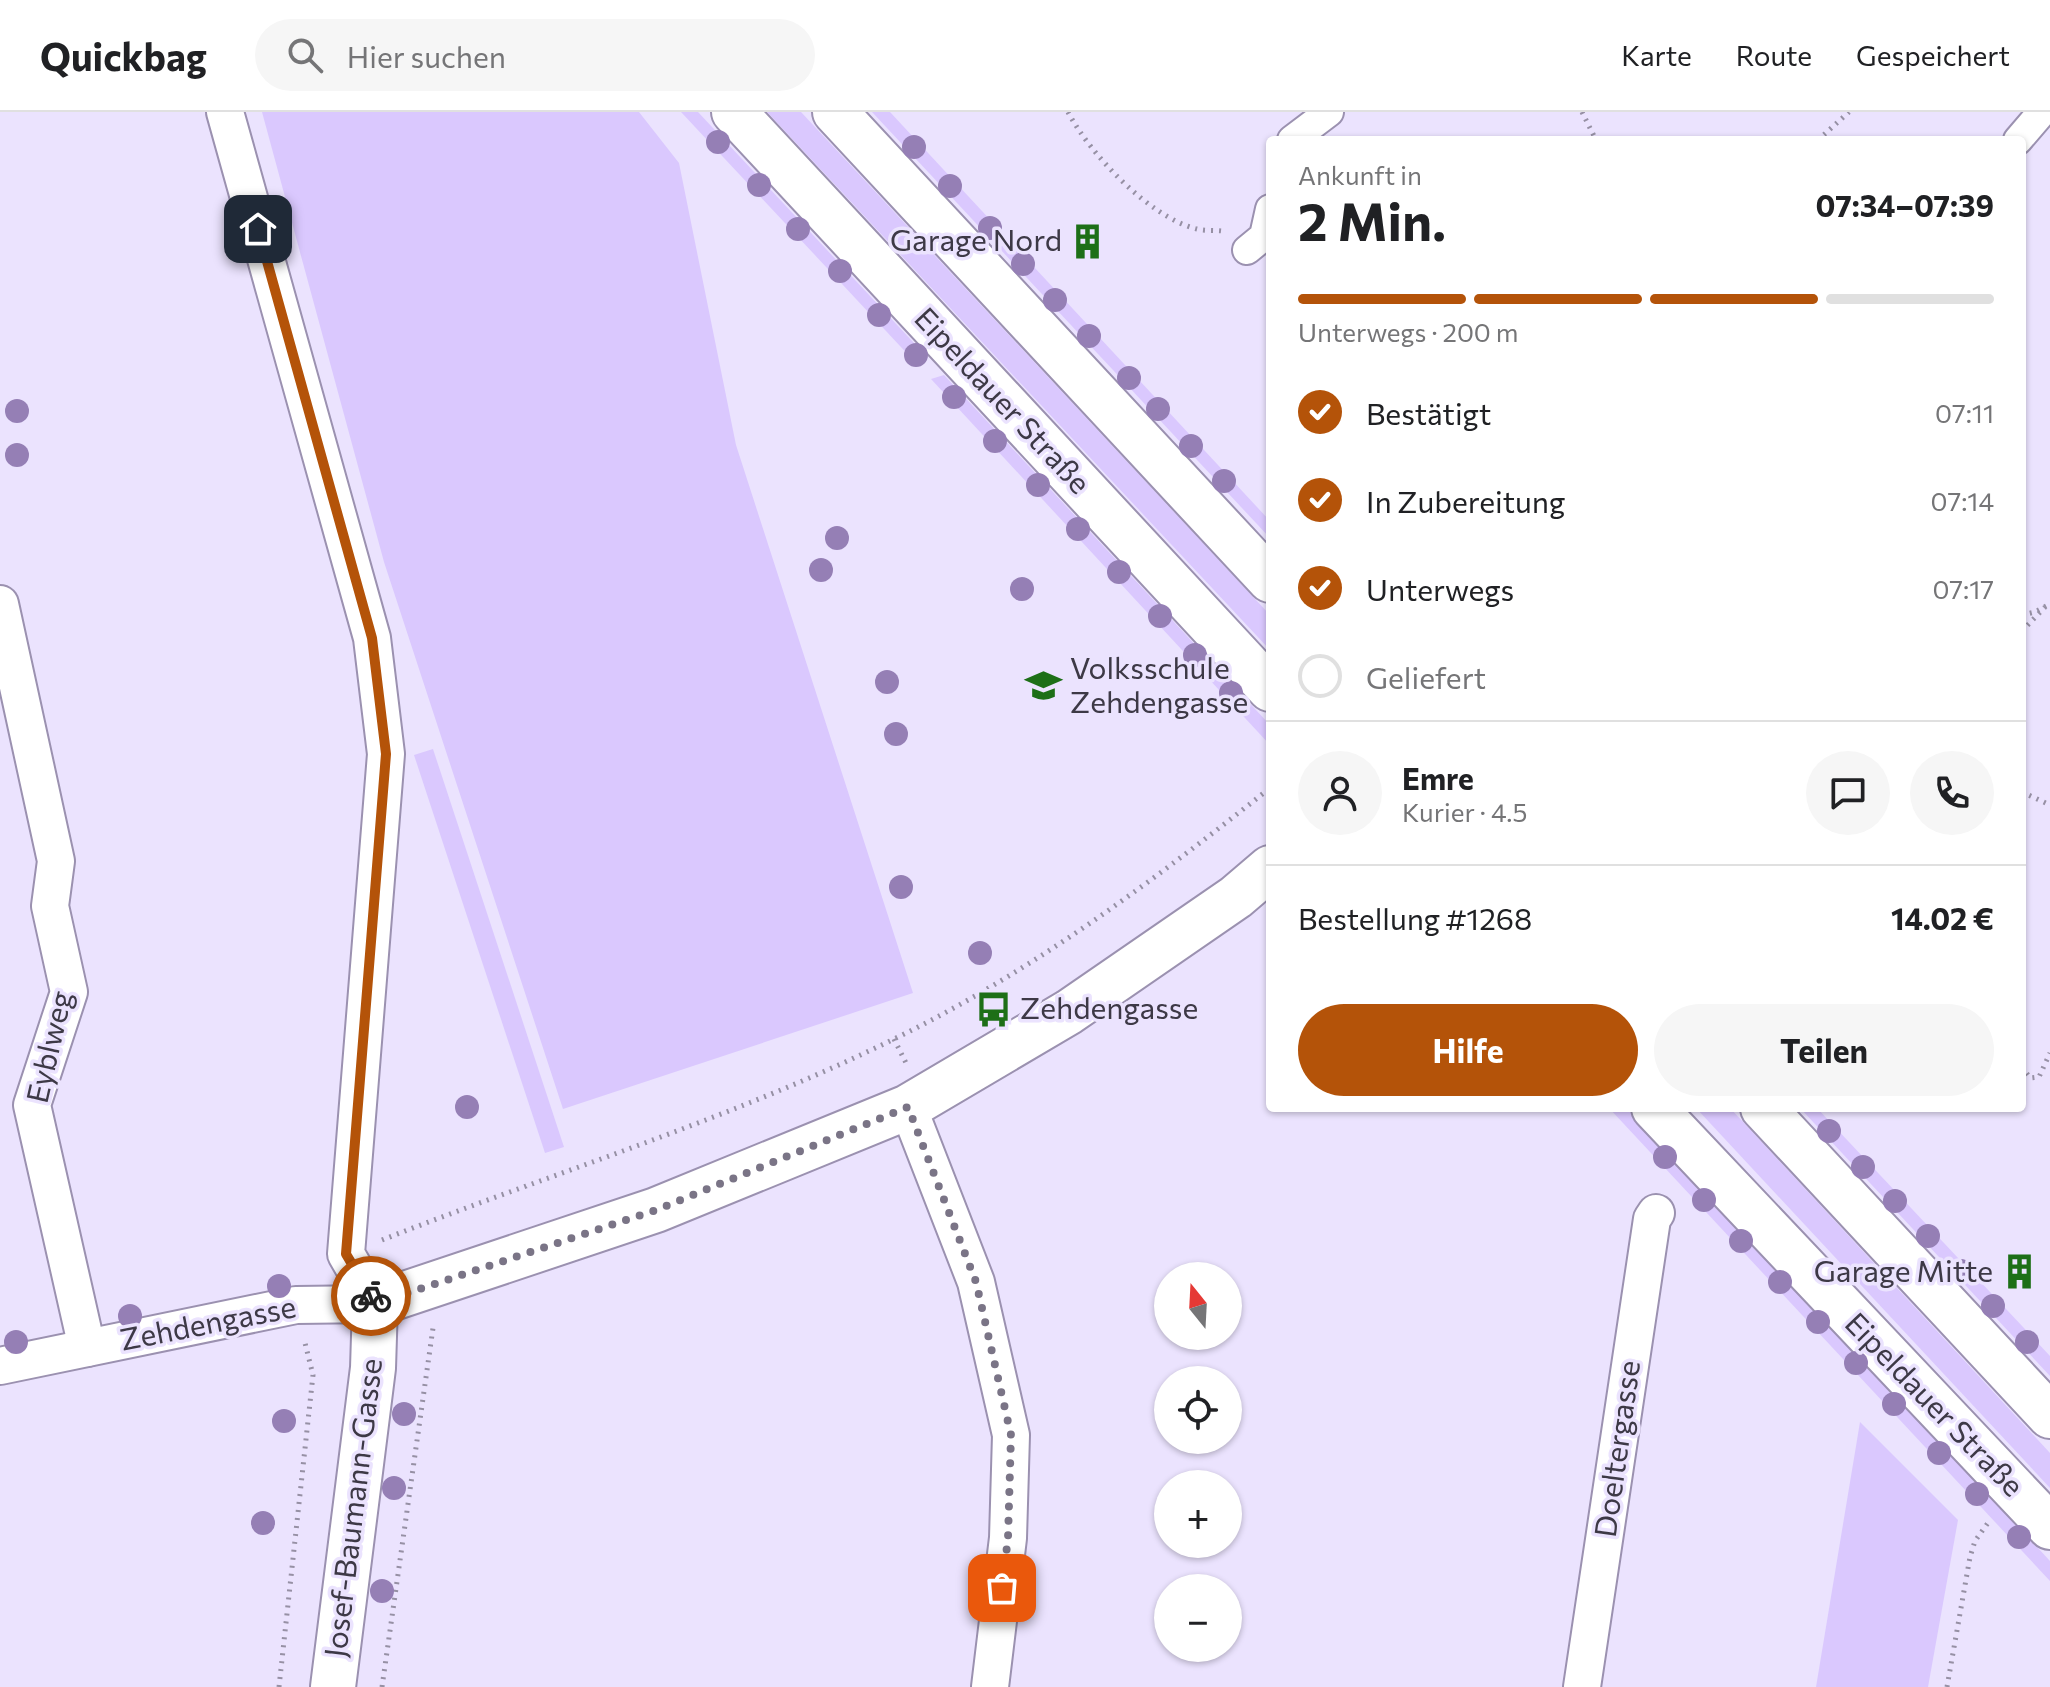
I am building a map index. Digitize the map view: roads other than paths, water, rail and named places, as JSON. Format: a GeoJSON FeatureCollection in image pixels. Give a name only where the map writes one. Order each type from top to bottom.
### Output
{"type":"FeatureCollection","features":[{"type":"Feature","properties":{"kind":"main road","name":"Eipeldauer Straße"},"geometry":{"type":"LineString","coordinates":[[734,112],[1266,685]]}},
{"type":"Feature","properties":{"kind":"main road"},"geometry":{"type":"LineString","coordinates":[[835,112],[1266,576]]}},
{"type":"Feature","properties":{"kind":"main road","name":"Zehdengasse"},"geometry":{"type":"LineString","coordinates":[[375,1304],[656,1210],[908,1107],[1069,1012],[1236,897],[1266,871]]}},
{"type":"Feature","properties":{"kind":"main road","name":"Eipeldauer Straße"},"geometry":{"type":"LineString","coordinates":[[1658,1112],[2050,1527]]}},
{"type":"Feature","properties":{"kind":"main road"},"geometry":{"type":"LineString","coordinates":[[1767,1112],[2050,1416]]}},
{"type":"Feature","properties":{"kind":"main road","name":"Josef-Baumann-Gasse"},"geometry":{"type":"LineString","coordinates":[[333,1687],[373,1368],[375,1304]]}},
{"type":"Feature","properties":{"kind":"street"},"geometry":{"type":"LineString","coordinates":[[225,112],[372,638],[386,754],[346,1254],[375,1304]]}},
{"type":"Feature","properties":{"kind":"street"},"geometry":{"type":"LineString","coordinates":[[1297,136],[1329,112]]}},
{"type":"Feature","properties":{"kind":"street"},"geometry":{"type":"LineString","coordinates":[[2021,136],[2042,112]]}},
{"type":"Feature","properties":{"kind":"street"},"geometry":{"type":"LineString","coordinates":[[1247,250],[1264,236],[1266,227]]}},
{"type":"Feature","properties":{"kind":"street","name":"Eyblweg"},"geometry":{"type":"LineString","coordinates":[[0,604],[56,861],[50,906],[69,992],[32,1105],[87,1348]]}},
{"type":"Feature","properties":{"kind":"street"},"geometry":{"type":"LineString","coordinates":[[908,1107],[976,1282],[1011,1435],[1008,1538],[990,1687]]}},
{"type":"Feature","properties":{"kind":"street","name":"Doeltergasse"},"geometry":{"type":"LineString","coordinates":[[1582,1687],[1652,1219],[1656,1213]]}},
{"type":"Feature","properties":{"kind":"street","name":"Zehdengasse"},"geometry":{"type":"LineString","coordinates":[[0,1366],[296,1305],[375,1304]]}},
{"type":"Feature","properties":{"kind":"place","name":"Garage Nord"},"geometry":{"type":"Point","coordinates":[1088,241]}},
{"type":"Feature","properties":{"kind":"place","name":"Volksschule Zehdengasse"},"geometry":{"type":"Point","coordinates":[1044,686]}},
{"type":"Feature","properties":{"kind":"place","name":"Zehdengasse"},"geometry":{"type":"Point","coordinates":[994,1009]}},
{"type":"Feature","properties":{"kind":"place","name":"Garage Mitte"},"geometry":{"type":"Point","coordinates":[2019,1272]}}]}
